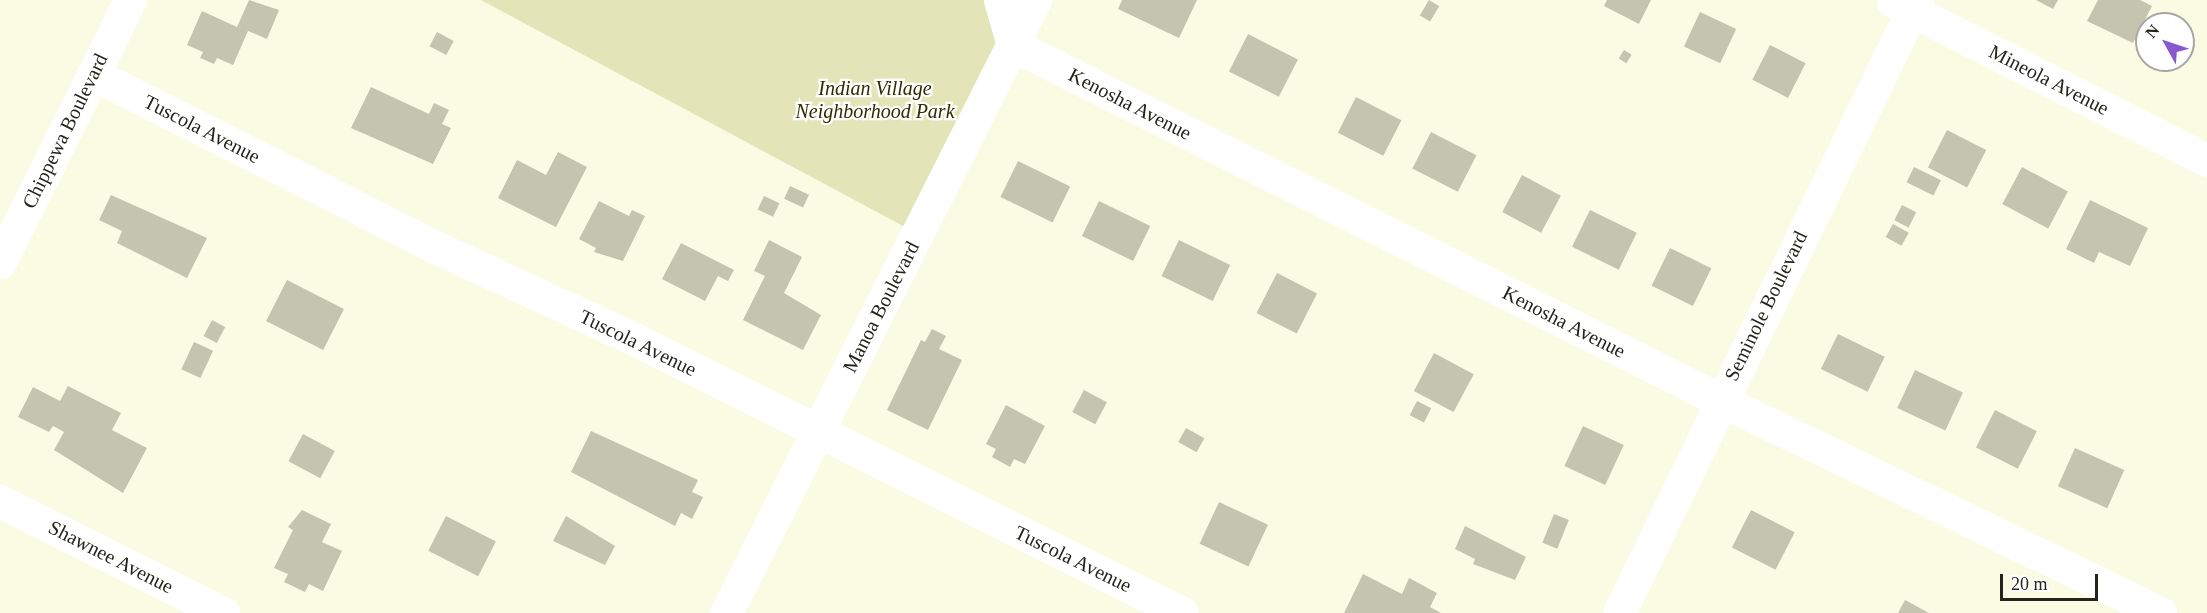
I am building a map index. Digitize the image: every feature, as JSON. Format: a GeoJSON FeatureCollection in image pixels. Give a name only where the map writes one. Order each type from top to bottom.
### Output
{"type":"FeatureCollection","features":[{"type":"Feature","properties":{"kind":"street","name":"Chippewa Boulevard"},"geometry":{"type":"LineString","coordinates":[[0,262],[130,0]]}},
{"type":"Feature","properties":{"kind":"street"},"geometry":{"type":"LineString","coordinates":[[1000,0],[1013,45]]}},
{"type":"Feature","properties":{"kind":"street","name":"Manoa Boulevard"},"geometry":{"type":"LineString","coordinates":[[726,613],[1035,0]]}},
{"type":"Feature","properties":{"kind":"street","name":"Mineola Avenue"},"geometry":{"type":"LineString","coordinates":[[1907,3],[2207,160]]}},
{"type":"Feature","properties":{"kind":"street","name":"Seminole Boulevard"},"geometry":{"type":"LineString","coordinates":[[1619,613],[1907,3]]}},
{"type":"Feature","properties":{"kind":"street","name":"Kenosha Avenue"},"geometry":{"type":"LineString","coordinates":[[1013,45],[1720,400],[2160,613]]}},
{"type":"Feature","properties":{"kind":"street","name":"Tuscola Avenue"},"geometry":{"type":"LineString","coordinates":[[93,74],[433,246],[636,340],[816,433],[1182,613]]}},
{"type":"Feature","properties":{"kind":"street","name":"Shawnee Avenue"},"geometry":{"type":"LineString","coordinates":[[0,501],[223,613]]}},
{"type":"Feature","properties":{"kind":"green space","name":"Indian Village Neighborhood Park"},"geometry":{"type":"Polygon","coordinates":[[[481,0],[1000,0],[1013,45],[918,234],[481,0]]]}},
{"type":"Feature","properties":{"kind":"building"},"geometry":{"type":"Polygon","coordinates":[[[249,0],[279,10],[267,39],[248,31],[233,65],[217,58],[214,64],[200,58],[203,52],[187,45],[202,11],[237,27],[249,0]]]}},
{"type":"Feature","properties":{"kind":"building"},"geometry":{"type":"Polygon","coordinates":[[[1122,0],[1197,0],[1179,38],[1118,9],[1122,0]]]}},
{"type":"Feature","properties":{"kind":"building"},"geometry":{"type":"Polygon","coordinates":[[[1429,0],[1439,6],[1430,22],[1420,15],[1429,0]]]}},
{"type":"Feature","properties":{"kind":"building"},"geometry":{"type":"Polygon","coordinates":[[[1607,0],[1651,0],[1639,24],[1604,6],[1607,0]]]}},
{"type":"Feature","properties":{"kind":"building"},"geometry":{"type":"Polygon","coordinates":[[[2036,0],[2058,0],[2053,9],[2036,0]]]}},
{"type":"Feature","properties":{"kind":"building"},"geometry":{"type":"Polygon","coordinates":[[[2098,0],[2140,0],[2152,6],[2149,12],[2135,12],[2133,43],[2087,21],[2098,0]]]}},
{"type":"Feature","properties":{"kind":"building"},"geometry":{"type":"Polygon","coordinates":[[[1700,12],[1736,29],[1720,63],[1684,46],[1700,12]]]}},
{"type":"Feature","properties":{"kind":"building"},"geometry":{"type":"Polygon","coordinates":[[[437,32],[454,41],[446,55],[429,46],[437,32]]]}},
{"type":"Feature","properties":{"kind":"building"},"geometry":{"type":"Polygon","coordinates":[[[1248,34],[1298,59],[1279,97],[1229,71],[1248,34]]]}},
{"type":"Feature","properties":{"kind":"building"},"geometry":{"type":"Polygon","coordinates":[[[1770,45],[1806,63],[1788,98],[1752,80],[1770,45]]]}},
{"type":"Feature","properties":{"kind":"building"},"geometry":{"type":"Polygon","coordinates":[[[1624,50],[1632,55],[1626,63],[1619,58],[1624,50]]]}},
{"type":"Feature","properties":{"kind":"building"},"geometry":{"type":"Polygon","coordinates":[[[371,87],[429,114],[434,103],[449,110],[442,124],[451,128],[433,164],[351,128],[371,87]]]}},
{"type":"Feature","properties":{"kind":"building"},"geometry":{"type":"Polygon","coordinates":[[[1356,97],[1401,120],[1383,156],[1338,133],[1356,97]]]}},
{"type":"Feature","properties":{"kind":"building"},"geometry":{"type":"Polygon","coordinates":[[[1947,130],[1986,150],[1967,187],[1928,167],[1947,130]]]}},
{"type":"Feature","properties":{"kind":"building"},"geometry":{"type":"Polygon","coordinates":[[[1431,132],[1476,155],[1458,192],[1412,169],[1431,132]]]}},
{"type":"Feature","properties":{"kind":"building"},"geometry":{"type":"Polygon","coordinates":[[[558,152],[587,167],[556,227],[498,198],[517,160],[546,175],[558,152]]]}},
{"type":"Feature","properties":{"kind":"building"},"geometry":{"type":"Polygon","coordinates":[[[1018,161],[1070,186],[1053,222],[1000,197],[1018,161]]]}},
{"type":"Feature","properties":{"kind":"building"},"geometry":{"type":"Polygon","coordinates":[[[1914,167],[1941,180],[1934,195],[1907,182],[1914,167]]]}},
{"type":"Feature","properties":{"kind":"building"},"geometry":{"type":"Polygon","coordinates":[[[2022,167],[2068,191],[2048,228],[2002,204],[2022,167]]]}},
{"type":"Feature","properties":{"kind":"building"},"geometry":{"type":"Polygon","coordinates":[[[1522,175],[1561,196],[1541,233],[1502,212],[1522,175]]]}},
{"type":"Feature","properties":{"kind":"building"},"geometry":{"type":"Polygon","coordinates":[[[790,186],[809,195],[803,208],[784,199],[790,186]]]}},
{"type":"Feature","properties":{"kind":"building"},"geometry":{"type":"Polygon","coordinates":[[[111,195],[207,238],[187,278],[117,243],[122,231],[99,220],[111,195]]]}},
{"type":"Feature","properties":{"kind":"building"},"geometry":{"type":"Polygon","coordinates":[[[764,196],[779,203],[773,217],[758,210],[764,196]]]}},
{"type":"Feature","properties":{"kind":"building"},"geometry":{"type":"Polygon","coordinates":[[[2090,200],[2148,228],[2130,266],[2099,252],[2094,263],[2066,249],[2090,200]]]}},
{"type":"Feature","properties":{"kind":"building"},"geometry":{"type":"Polygon","coordinates":[[[599,201],[629,216],[632,210],[645,216],[623,261],[594,252],[596,248],[579,239],[599,201]]]}},
{"type":"Feature","properties":{"kind":"building"},"geometry":{"type":"Polygon","coordinates":[[[1099,201],[1150,226],[1133,261],[1082,236],[1099,201]]]}},
{"type":"Feature","properties":{"kind":"building"},"geometry":{"type":"Polygon","coordinates":[[[1902,205],[1916,212],[1909,227],[1894,220],[1902,205]]]}},
{"type":"Feature","properties":{"kind":"building"},"geometry":{"type":"Polygon","coordinates":[[[1590,210],[1637,233],[1619,270],[1572,247],[1590,210]]]}},
{"type":"Feature","properties":{"kind":"building"},"geometry":{"type":"Polygon","coordinates":[[[1893,224],[1909,233],[1901,246],[1886,237],[1893,224]]]}},
{"type":"Feature","properties":{"kind":"building"},"geometry":{"type":"Polygon","coordinates":[[[769,240],[802,257],[784,293],[821,315],[803,350],[743,320],[765,276],[754,271],[769,240]]]}},
{"type":"Feature","properties":{"kind":"building"},"geometry":{"type":"Polygon","coordinates":[[[1179,240],[1230,265],[1213,301],[1161,276],[1179,240]]]}},
{"type":"Feature","properties":{"kind":"building"},"geometry":{"type":"Polygon","coordinates":[[[681,243],[734,270],[728,281],[718,276],[705,301],[662,279],[681,243]]]}},
{"type":"Feature","properties":{"kind":"building"},"geometry":{"type":"Polygon","coordinates":[[[1670,248],[1711,268],[1693,306],[1652,286],[1670,248]]]}},
{"type":"Feature","properties":{"kind":"building"},"geometry":{"type":"Polygon","coordinates":[[[1277,273],[1317,293],[1297,334],[1257,313],[1277,273]]]}},
{"type":"Feature","properties":{"kind":"building"},"geometry":{"type":"Polygon","coordinates":[[[287,280],[344,309],[323,350],[266,321],[287,280]]]}},
{"type":"Feature","properties":{"kind":"building"},"geometry":{"type":"Polygon","coordinates":[[[212,320],[225,327],[217,343],[204,336],[212,320]]]}},
{"type":"Feature","properties":{"kind":"building"},"geometry":{"type":"Polygon","coordinates":[[[932,329],[946,336],[939,349],[962,360],[928,430],[887,410],[921,340],[925,342],[932,329]]]}},
{"type":"Feature","properties":{"kind":"building"},"geometry":{"type":"Polygon","coordinates":[[[1838,334],[1885,357],[1868,392],[1821,369],[1838,334]]]}},
{"type":"Feature","properties":{"kind":"building"},"geometry":{"type":"Polygon","coordinates":[[[194,342],[213,351],[200,378],[181,369],[194,342]]]}},
{"type":"Feature","properties":{"kind":"building"},"geometry":{"type":"Polygon","coordinates":[[[1434,353],[1474,374],[1454,412],[1414,391],[1434,353]]]}},
{"type":"Feature","properties":{"kind":"building"},"geometry":{"type":"Polygon","coordinates":[[[1915,370],[1963,392],[1945,430],[1897,408],[1915,370]]]}},
{"type":"Feature","properties":{"kind":"building"},"geometry":{"type":"Polygon","coordinates":[[[68,386],[121,413],[112,430],[147,448],[123,493],[54,450],[64,432],[53,426],[49,432],[18,417],[33,387],[60,401],[68,386]]]}},
{"type":"Feature","properties":{"kind":"building"},"geometry":{"type":"Polygon","coordinates":[[[1084,390],[1107,402],[1095,424],[1072,412],[1084,390]]]}},
{"type":"Feature","properties":{"kind":"building"},"geometry":{"type":"Polygon","coordinates":[[[1417,401],[1431,408],[1424,423],[1410,415],[1417,401]]]}},
{"type":"Feature","properties":{"kind":"building"},"geometry":{"type":"Polygon","coordinates":[[[1006,405],[1045,426],[1025,464],[1014,459],[1010,467],[992,457],[996,449],[986,444],[1006,405]]]}},
{"type":"Feature","properties":{"kind":"building"},"geometry":{"type":"Polygon","coordinates":[[[1995,410],[2037,431],[2018,469],[1976,447],[1995,410]]]}},
{"type":"Feature","properties":{"kind":"building"},"geometry":{"type":"Polygon","coordinates":[[[1583,426],[1624,445],[1605,485],[1564,466],[1583,426]]]}},
{"type":"Feature","properties":{"kind":"building"},"geometry":{"type":"Polygon","coordinates":[[[1186,428],[1204,438],[1197,452],[1178,442],[1186,428]]]}},
{"type":"Feature","properties":{"kind":"building"},"geometry":{"type":"Polygon","coordinates":[[[591,431],[698,480],[692,492],[703,497],[692,519],[681,513],[675,526],[571,472],[591,431]]]}},
{"type":"Feature","properties":{"kind":"building"},"geometry":{"type":"Polygon","coordinates":[[[303,434],[335,451],[320,478],[288,461],[303,434]]]}},
{"type":"Feature","properties":{"kind":"building"},"geometry":{"type":"Polygon","coordinates":[[[2075,448],[2124,470],[2107,508],[2058,486],[2075,448]]]}},
{"type":"Feature","properties":{"kind":"building"},"geometry":{"type":"Polygon","coordinates":[[[1219,502],[1268,525],[1249,567],[1200,544],[1219,502]]]}},
{"type":"Feature","properties":{"kind":"building"},"geometry":{"type":"Polygon","coordinates":[[[302,510],[331,524],[322,542],[342,551],[323,591],[309,584],[305,592],[284,582],[288,574],[274,568],[293,530],[288,527],[302,510]]]}},
{"type":"Feature","properties":{"kind":"building"},"geometry":{"type":"Polygon","coordinates":[[[1751,510],[1795,532],[1776,570],[1732,547],[1751,510]]]}},
{"type":"Feature","properties":{"kind":"building"},"geometry":{"type":"Polygon","coordinates":[[[1554,514],[1569,520],[1557,549],[1542,543],[1554,514]]]}},
{"type":"Feature","properties":{"kind":"building"},"geometry":{"type":"Polygon","coordinates":[[[446,516],[496,541],[478,576],[428,551],[446,516]]]}},
{"type":"Feature","properties":{"kind":"building"},"geometry":{"type":"Polygon","coordinates":[[[566,516],[615,546],[605,565],[553,541],[566,516]]]}},
{"type":"Feature","properties":{"kind":"building"},"geometry":{"type":"Polygon","coordinates":[[[1465,526],[1526,557],[1515,580],[1473,564],[1475,559],[1455,549],[1465,526]]]}},
{"type":"Feature","properties":{"kind":"building"},"geometry":{"type":"Polygon","coordinates":[[[1363,574],[1402,594],[1409,578],[1437,593],[1430,607],[1441,613],[1344,613],[1363,574]]]}},
{"type":"Feature","properties":{"kind":"building"},"geometry":{"type":"Polygon","coordinates":[[[1905,600],[1929,613],[1898,613],[1905,600]]]}}]}
